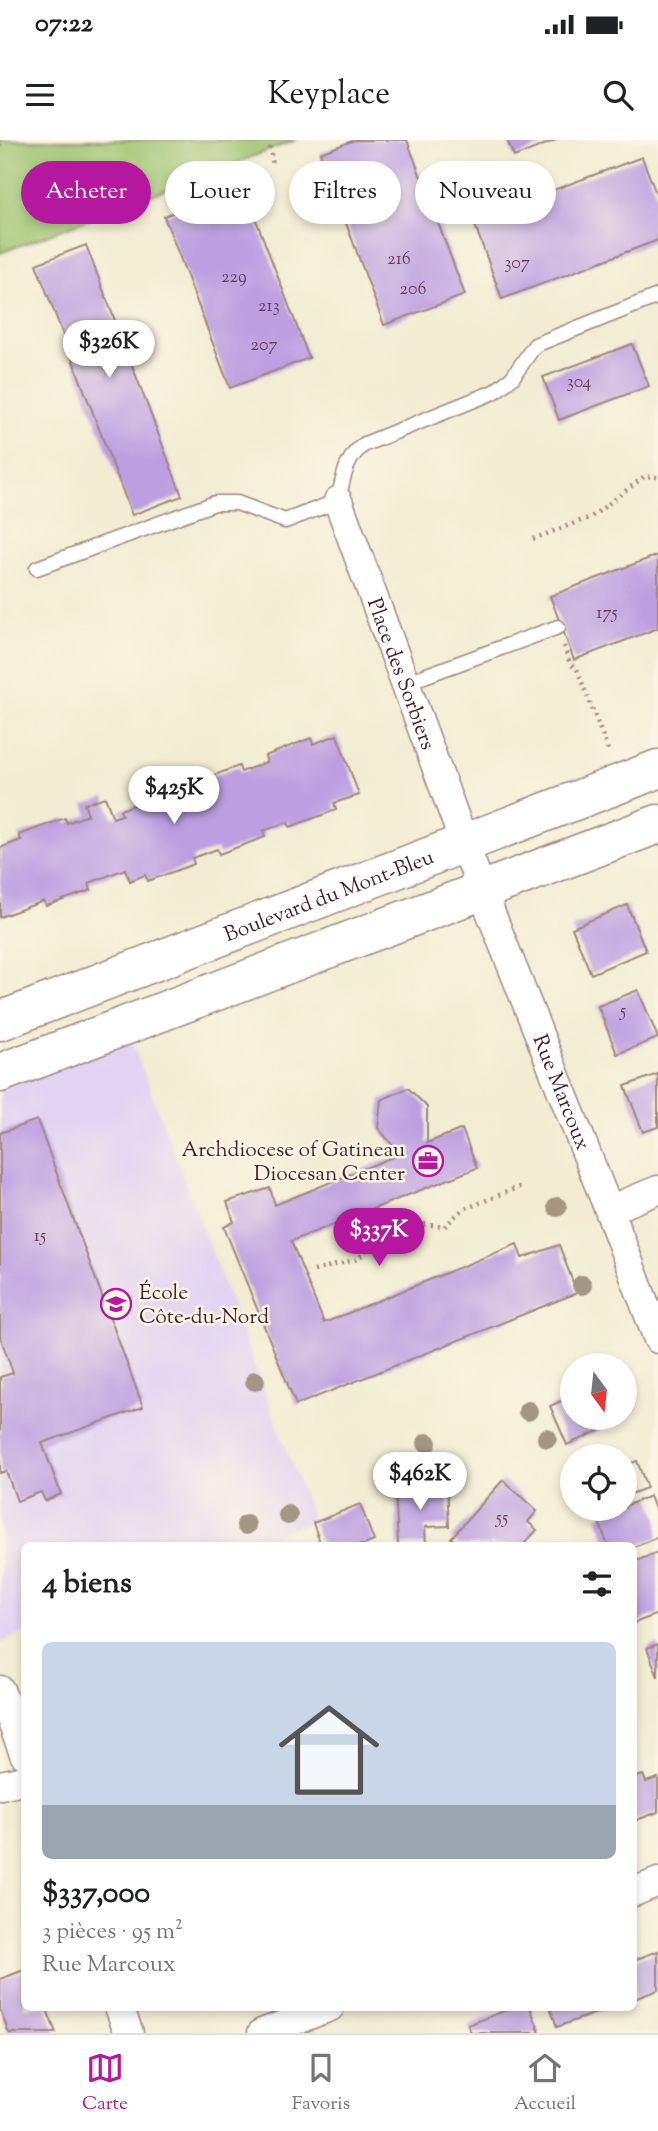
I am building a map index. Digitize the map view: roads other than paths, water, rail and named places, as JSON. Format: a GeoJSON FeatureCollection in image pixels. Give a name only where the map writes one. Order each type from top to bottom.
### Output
{"type":"FeatureCollection","features":[{"type":"Feature","properties":{"kind":"street","name":"Place des Sorbiers"},"geometry":{"type":"LineString","coordinates":[[338,501],[466,844]]}},
{"type":"Feature","properties":{"kind":"street","name":"Boulevard du Mont-Bleu"},"geometry":{"type":"LineString","coordinates":[[0,1021],[658,769]]}},
{"type":"Feature","properties":{"kind":"street"},"geometry":{"type":"LineString","coordinates":[[0,1073],[658,824]]}},
{"type":"Feature","properties":{"kind":"street","name":"Rue Marcoux"},"geometry":{"type":"LineString","coordinates":[[466,844],[658,1339]]}},
{"type":"Feature","properties":{"kind":"street"},"geometry":{"type":"LineString","coordinates":[[609,1210],[658,1190]]}},
{"type":"Feature","properties":{"kind":"street"},"geometry":{"type":"LineString","coordinates":[[0,1690],[21,1746]]}},
{"type":"Feature","properties":{"kind":"street"},"geometry":{"type":"LineString","coordinates":[[0,1785],[21,1781]]}},
{"type":"Feature","properties":{"kind":"street"},"geometry":{"type":"LineString","coordinates":[[637,1891],[658,1882]]}},
{"type":"Feature","properties":{"kind":"street"},"geometry":{"type":"LineString","coordinates":[[121,2011],[129,2033]]}},
{"type":"Feature","properties":{"kind":"street"},"geometry":{"type":"LineString","coordinates":[[262,2033],[320,2011]]}},
{"type":"Feature","properties":{"kind":"lane"},"geometry":{"type":"LineString","coordinates":[[37,568],[215,503],[237,503],[285,521],[338,501],[347,465],[355,450],[494,393],[513,378],[535,345],[658,296]]}},
{"type":"Feature","properties":{"kind":"lane"},"geometry":{"type":"LineString","coordinates":[[405,683],[558,627]]}},
{"type":"Feature","properties":{"kind":"place","name":"Archdiocese of Gatineau Diocesan Center"},"geometry":{"type":"Point","coordinates":[428,1161]}},
{"type":"Feature","properties":{"kind":"place","name":"École Côte-du-Nord"},"geometry":{"type":"Point","coordinates":[116,1304]}}]}
